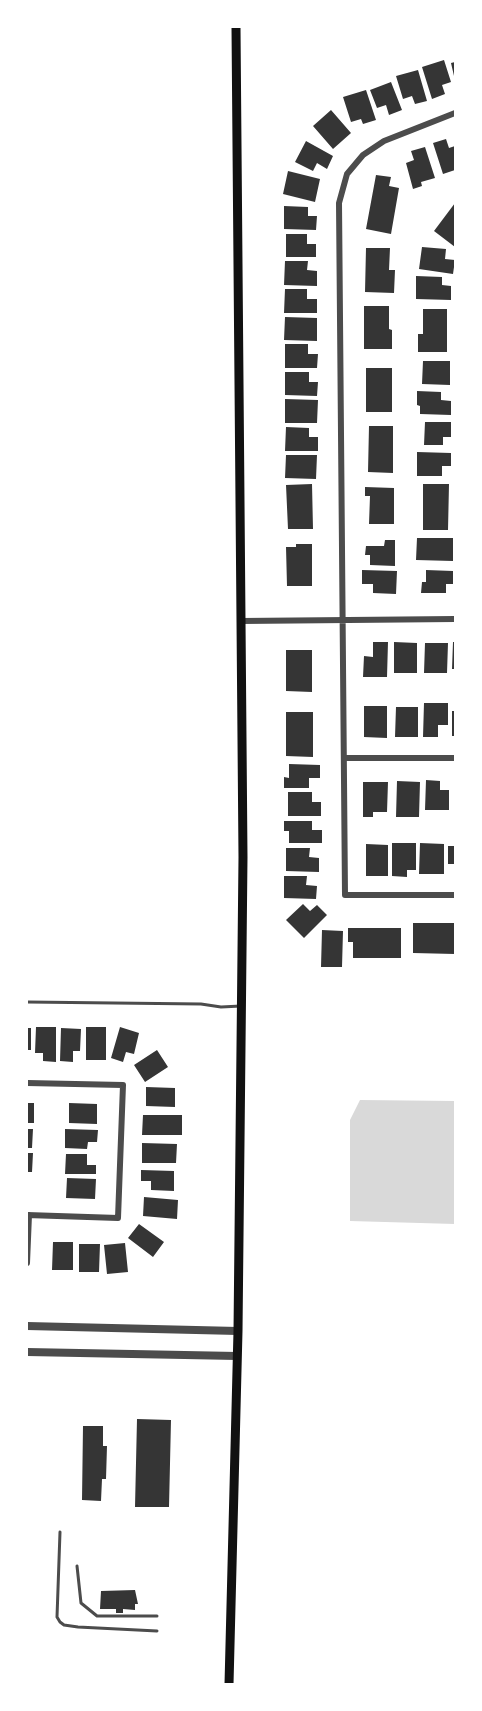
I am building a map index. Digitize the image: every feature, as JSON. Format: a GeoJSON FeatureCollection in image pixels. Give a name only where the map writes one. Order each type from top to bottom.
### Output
{"type":"FeatureCollection","features":[{"type":"Feature","properties":{"kind":"main road"},"geometry":{"type":"LineString","coordinates":[[229,1684],[238,1331],[242,1006],[236,27]]}},
{"type":"Feature","properties":{"kind":"street"},"geometry":{"type":"LineString","coordinates":[[455,113],[384,141],[363,155],[347,174],[339,203],[345,895],[455,895]]}},
{"type":"Feature","properties":{"kind":"street"},"geometry":{"type":"LineString","coordinates":[[241,621],[455,618]]}},
{"type":"Feature","properties":{"kind":"street"},"geometry":{"type":"LineString","coordinates":[[344,758],[455,758]]}},
{"type":"Feature","properties":{"kind":"street"},"geometry":{"type":"LineString","coordinates":[[27,1083],[123,1084],[118,1218],[28,1215],[27,1263]]}},
{"type":"Feature","properties":{"kind":"street"},"geometry":{"type":"LineString","coordinates":[[27,1326],[238,1331]]}},
{"type":"Feature","properties":{"kind":"street"},"geometry":{"type":"LineString","coordinates":[[27,1352],[237,1356]]}},
{"type":"Feature","properties":{"kind":"lane"},"geometry":{"type":"LineString","coordinates":[[27,1002],[242,1006]]}},
{"type":"Feature","properties":{"kind":"lane"},"geometry":{"type":"LineString","coordinates":[[60,1532],[57,1617],[60,1622],[64,1625],[78,1627],[157,1631]]}},
{"type":"Feature","properties":{"kind":"lane"},"geometry":{"type":"LineString","coordinates":[[77,1566],[81,1603],[97,1616],[157,1616]]}},
{"type":"Feature","properties":{"kind":"shaded area"},"geometry":{"type":"Polygon","coordinates":[[[360,1100],[455,1101],[455,1224],[350,1221],[350,1120],[360,1100]]]}},
{"type":"Feature","properties":{"kind":"building"},"geometry":{"type":"Polygon","coordinates":[[[444,60],[451,82],[442,85],[445,94],[432,99],[422,67],[444,60]]]}},
{"type":"Feature","properties":{"kind":"building"},"geometry":{"type":"Polygon","coordinates":[[[455,62],[455,76],[454,76],[451,63],[455,62]]]}},
{"type":"Feature","properties":{"kind":"building"},"geometry":{"type":"Polygon","coordinates":[[[418,70],[427,101],[415,104],[412,96],[403,99],[396,76],[418,70]]]}},
{"type":"Feature","properties":{"kind":"building"},"geometry":{"type":"Polygon","coordinates":[[[391,82],[402,110],[389,115],[386,105],[377,108],[370,90],[391,82]]]}},
{"type":"Feature","properties":{"kind":"building"},"geometry":{"type":"Polygon","coordinates":[[[366,90],[376,120],[363,124],[361,119],[351,122],[343,97],[366,90]]]}},
{"type":"Feature","properties":{"kind":"building"},"geometry":{"type":"Polygon","coordinates":[[[331,110],[351,133],[333,149],[313,126],[331,110]]]}},
{"type":"Feature","properties":{"kind":"building"},"geometry":{"type":"Polygon","coordinates":[[[446,139],[449,148],[455,146],[455,170],[443,174],[433,143],[446,139]]]}},
{"type":"Feature","properties":{"kind":"building"},"geometry":{"type":"Polygon","coordinates":[[[306,141],[333,156],[327,169],[317,163],[313,171],[295,162],[306,141]]]}},
{"type":"Feature","properties":{"kind":"building"},"geometry":{"type":"Polygon","coordinates":[[[425,147],[435,178],[421,182],[422,186],[413,189],[406,163],[414,160],[411,151],[425,147]]]}},
{"type":"Feature","properties":{"kind":"building"},"geometry":{"type":"Polygon","coordinates":[[[288,171],[320,179],[315,202],[283,194],[288,171]]]}},
{"type":"Feature","properties":{"kind":"building"},"geometry":{"type":"Polygon","coordinates":[[[376,175],[391,177],[389,186],[399,188],[391,234],[366,229],[376,175]]]}},
{"type":"Feature","properties":{"kind":"building"},"geometry":{"type":"Polygon","coordinates":[[[455,203],[455,247],[434,231],[455,203]]]}},
{"type":"Feature","properties":{"kind":"building"},"geometry":{"type":"Polygon","coordinates":[[[284,206],[308,207],[308,216],[317,216],[316,230],[284,229],[284,206]]]}},
{"type":"Feature","properties":{"kind":"building"},"geometry":{"type":"Polygon","coordinates":[[[286,234],[307,234],[307,244],[316,244],[316,257],[286,257],[286,234]]]}},
{"type":"Feature","properties":{"kind":"building"},"geometry":{"type":"Polygon","coordinates":[[[422,247],[446,249],[445,259],[455,260],[453,274],[419,269],[422,247]]]}},
{"type":"Feature","properties":{"kind":"building"},"geometry":{"type":"Polygon","coordinates":[[[366,248],[390,248],[389,270],[395,270],[394,293],[365,292],[366,248]]]}},
{"type":"Feature","properties":{"kind":"building"},"geometry":{"type":"Polygon","coordinates":[[[285,261],[308,261],[307,270],[317,271],[317,286],[284,285],[285,261]]]}},
{"type":"Feature","properties":{"kind":"building"},"geometry":{"type":"Polygon","coordinates":[[[416,276],[442,277],[442,285],[451,286],[451,300],[416,299],[416,276]]]}},
{"type":"Feature","properties":{"kind":"building"},"geometry":{"type":"Polygon","coordinates":[[[285,289],[307,289],[307,299],[317,299],[317,313],[284,313],[285,289]]]}},
{"type":"Feature","properties":{"kind":"building"},"geometry":{"type":"Polygon","coordinates":[[[364,306],[389,306],[392,349],[364,349],[364,306]]]}},
{"type":"Feature","properties":{"kind":"building"},"geometry":{"type":"Polygon","coordinates":[[[423,309],[447,309],[447,352],[418,352],[418,334],[423,334],[423,309]]]}},
{"type":"Feature","properties":{"kind":"building"},"geometry":{"type":"Polygon","coordinates":[[[285,317],[317,318],[317,341],[284,340],[285,317]]]}},
{"type":"Feature","properties":{"kind":"building"},"geometry":{"type":"Polygon","coordinates":[[[285,344],[308,344],[308,354],[318,354],[317,368],[285,368],[285,344]]]}},
{"type":"Feature","properties":{"kind":"building"},"geometry":{"type":"Polygon","coordinates":[[[423,361],[450,361],[450,385],[422,384],[423,361]]]}},
{"type":"Feature","properties":{"kind":"building"},"geometry":{"type":"Polygon","coordinates":[[[366,368],[392,368],[392,412],[366,412],[366,368]]]}},
{"type":"Feature","properties":{"kind":"building"},"geometry":{"type":"Polygon","coordinates":[[[285,372],[309,372],[309,382],[318,382],[317,396],[285,395],[285,372]]]}},
{"type":"Feature","properties":{"kind":"building"},"geometry":{"type":"Polygon","coordinates":[[[417,391],[441,392],[441,400],[451,401],[451,415],[420,414],[420,406],[417,405],[417,391]]]}},
{"type":"Feature","properties":{"kind":"building"},"geometry":{"type":"Polygon","coordinates":[[[285,399],[318,400],[317,423],[285,423],[285,399]]]}},
{"type":"Feature","properties":{"kind":"building"},"geometry":{"type":"Polygon","coordinates":[[[425,422],[451,422],[451,437],[443,437],[443,445],[424,445],[425,422]]]}},
{"type":"Feature","properties":{"kind":"building"},"geometry":{"type":"Polygon","coordinates":[[[369,426],[393,426],[393,473],[368,472],[369,426]]]}},
{"type":"Feature","properties":{"kind":"building"},"geometry":{"type":"Polygon","coordinates":[[[286,427],[309,428],[309,437],[318,437],[318,451],[285,451],[286,427]]]}},
{"type":"Feature","properties":{"kind":"building"},"geometry":{"type":"Polygon","coordinates":[[[417,452],[451,453],[451,466],[442,466],[442,476],[417,476],[417,452]]]}},
{"type":"Feature","properties":{"kind":"building"},"geometry":{"type":"Polygon","coordinates":[[[286,455],[317,455],[316,479],[285,478],[286,455]]]}},
{"type":"Feature","properties":{"kind":"building"},"geometry":{"type":"Polygon","coordinates":[[[312,484],[313,529],[288,529],[286,485],[312,484]]]}},
{"type":"Feature","properties":{"kind":"building"},"geometry":{"type":"Polygon","coordinates":[[[423,484],[449,484],[448,530],[423,530],[423,484]]]}},
{"type":"Feature","properties":{"kind":"building"},"geometry":{"type":"Polygon","coordinates":[[[365,487],[394,488],[394,524],[369,524],[370,496],[365,496],[365,487]]]}},
{"type":"Feature","properties":{"kind":"building"},"geometry":{"type":"Polygon","coordinates":[[[417,538],[453,538],[453,561],[416,560],[417,538]]]}},
{"type":"Feature","properties":{"kind":"building"},"geometry":{"type":"Polygon","coordinates":[[[385,540],[395,540],[395,566],[370,565],[370,555],[365,555],[366,546],[384,546],[385,540]]]}},
{"type":"Feature","properties":{"kind":"building"},"geometry":{"type":"Polygon","coordinates":[[[296,544],[312,544],[312,586],[287,586],[286,547],[296,547],[296,544]]]}},
{"type":"Feature","properties":{"kind":"building"},"geometry":{"type":"Polygon","coordinates":[[[362,570],[397,571],[396,594],[373,593],[373,584],[362,584],[362,570]]]}},
{"type":"Feature","properties":{"kind":"building"},"geometry":{"type":"Polygon","coordinates":[[[426,570],[453,571],[453,584],[446,584],[446,593],[421,593],[422,582],[426,582],[426,570]]]}},
{"type":"Feature","properties":{"kind":"building"},"geometry":{"type":"Polygon","coordinates":[[[373,642],[388,642],[387,677],[363,677],[364,656],[373,657],[373,642]]]}},
{"type":"Feature","properties":{"kind":"building"},"geometry":{"type":"Polygon","coordinates":[[[394,642],[417,643],[417,673],[394,673],[394,642]]]}},
{"type":"Feature","properties":{"kind":"building"},"geometry":{"type":"Polygon","coordinates":[[[453,642],[455,642],[455,669],[452,669],[453,642]]]}},
{"type":"Feature","properties":{"kind":"building"},"geometry":{"type":"Polygon","coordinates":[[[425,643],[448,643],[447,673],[424,673],[425,643]]]}},
{"type":"Feature","properties":{"kind":"building"},"geometry":{"type":"Polygon","coordinates":[[[286,650],[312,650],[312,692],[286,691],[286,650]]]}},
{"type":"Feature","properties":{"kind":"building"},"geometry":{"type":"Polygon","coordinates":[[[424,703],[448,703],[448,725],[438,725],[438,737],[423,737],[424,703]]]}},
{"type":"Feature","properties":{"kind":"building"},"geometry":{"type":"Polygon","coordinates":[[[364,706],[387,706],[387,738],[364,737],[364,706]]]}},
{"type":"Feature","properties":{"kind":"building"},"geometry":{"type":"Polygon","coordinates":[[[396,707],[418,707],[418,737],[395,737],[396,707]]]}},
{"type":"Feature","properties":{"kind":"building"},"geometry":{"type":"Polygon","coordinates":[[[452,711],[455,711],[455,736],[452,736],[452,711]]]}},
{"type":"Feature","properties":{"kind":"building"},"geometry":{"type":"Polygon","coordinates":[[[286,712],[313,712],[313,757],[286,756],[286,712]]]}},
{"type":"Feature","properties":{"kind":"building"},"geometry":{"type":"Polygon","coordinates":[[[289,764],[320,765],[320,778],[309,778],[309,788],[284,788],[284,777],[289,778],[289,764]]]}},
{"type":"Feature","properties":{"kind":"building"},"geometry":{"type":"Polygon","coordinates":[[[426,780],[440,781],[440,790],[449,790],[449,810],[425,810],[426,780]]]}},
{"type":"Feature","properties":{"kind":"building"},"geometry":{"type":"Polygon","coordinates":[[[397,781],[420,782],[419,817],[396,817],[397,781]]]}},
{"type":"Feature","properties":{"kind":"building"},"geometry":{"type":"Polygon","coordinates":[[[363,782],[388,782],[387,812],[373,812],[373,817],[363,817],[363,782]]]}},
{"type":"Feature","properties":{"kind":"building"},"geometry":{"type":"Polygon","coordinates":[[[288,792],[312,792],[312,802],[321,802],[321,816],[288,816],[288,792]]]}},
{"type":"Feature","properties":{"kind":"building"},"geometry":{"type":"Polygon","coordinates":[[[284,821],[312,821],[312,830],[322,830],[322,843],[289,843],[289,831],[284,831],[284,821]]]}},
{"type":"Feature","properties":{"kind":"building"},"geometry":{"type":"Polygon","coordinates":[[[392,843],[416,843],[416,870],[407,870],[407,877],[392,876],[392,843]]]}},
{"type":"Feature","properties":{"kind":"building"},"geometry":{"type":"Polygon","coordinates":[[[420,843],[444,844],[444,874],[419,874],[420,843]]]}},
{"type":"Feature","properties":{"kind":"building"},"geometry":{"type":"Polygon","coordinates":[[[366,844],[388,845],[388,876],[366,876],[366,844]]]}},
{"type":"Feature","properties":{"kind":"building"},"geometry":{"type":"Polygon","coordinates":[[[448,846],[455,846],[455,864],[448,864],[448,846]]]}},
{"type":"Feature","properties":{"kind":"building"},"geometry":{"type":"Polygon","coordinates":[[[286,848],[310,848],[309,857],[319,858],[319,872],[286,871],[286,848]]]}},
{"type":"Feature","properties":{"kind":"building"},"geometry":{"type":"Polygon","coordinates":[[[284,876],[307,876],[306,885],[317,886],[316,899],[284,898],[284,876]]]}},
{"type":"Feature","properties":{"kind":"building"},"geometry":{"type":"Polygon","coordinates":[[[303,904],[310,911],[317,905],[327,915],[304,938],[286,920],[303,904]]]}},
{"type":"Feature","properties":{"kind":"building"},"geometry":{"type":"Polygon","coordinates":[[[413,923],[455,923],[455,954],[413,953],[413,923]]]}},
{"type":"Feature","properties":{"kind":"building"},"geometry":{"type":"Polygon","coordinates":[[[348,928],[401,928],[401,958],[353,958],[353,942],[348,942],[348,928]]]}},
{"type":"Feature","properties":{"kind":"building"},"geometry":{"type":"Polygon","coordinates":[[[322,930],[343,931],[342,967],[321,967],[322,930]]]}},
{"type":"Feature","properties":{"kind":"building"},"geometry":{"type":"Polygon","coordinates":[[[36,1027],[56,1027],[56,1062],[43,1061],[43,1053],[35,1053],[36,1027]]]}},
{"type":"Feature","properties":{"kind":"building"},"geometry":{"type":"Polygon","coordinates":[[[86,1027],[106,1027],[106,1060],[86,1060],[86,1027]]]}},
{"type":"Feature","properties":{"kind":"building"},"geometry":{"type":"Polygon","coordinates":[[[120,1027],[139,1033],[134,1054],[126,1052],[123,1062],[111,1058],[120,1027]]]}},
{"type":"Feature","properties":{"kind":"building"},"geometry":{"type":"Polygon","coordinates":[[[27,1028],[31,1028],[31,1050],[27,1050],[27,1028]]]}},
{"type":"Feature","properties":{"kind":"building"},"geometry":{"type":"Polygon","coordinates":[[[61,1028],[81,1029],[80,1051],[73,1051],[73,1062],[60,1061],[61,1028]]]}},
{"type":"Feature","properties":{"kind":"building"},"geometry":{"type":"Polygon","coordinates":[[[157,1050],[168,1067],[145,1082],[134,1065],[157,1050]]]}},
{"type":"Feature","properties":{"kind":"building"},"geometry":{"type":"Polygon","coordinates":[[[146,1087],[175,1088],[175,1107],[146,1106],[146,1087]]]}},
{"type":"Feature","properties":{"kind":"building"},"geometry":{"type":"Polygon","coordinates":[[[27,1103],[34,1103],[34,1123],[27,1123],[27,1103]]]}},
{"type":"Feature","properties":{"kind":"building"},"geometry":{"type":"Polygon","coordinates":[[[69,1103],[97,1104],[97,1124],[69,1123],[69,1103]]]}},
{"type":"Feature","properties":{"kind":"building"},"geometry":{"type":"Polygon","coordinates":[[[143,1115],[182,1115],[182,1135],[142,1135],[143,1115]]]}},
{"type":"Feature","properties":{"kind":"building"},"geometry":{"type":"Polygon","coordinates":[[[27,1129],[33,1129],[32,1148],[27,1148],[27,1129]]]}},
{"type":"Feature","properties":{"kind":"building"},"geometry":{"type":"Polygon","coordinates":[[[65,1129],[98,1130],[97,1142],[88,1142],[87,1149],[65,1148],[65,1129]]]}},
{"type":"Feature","properties":{"kind":"building"},"geometry":{"type":"Polygon","coordinates":[[[142,1143],[177,1144],[176,1163],[142,1163],[142,1143]]]}},
{"type":"Feature","properties":{"kind":"building"},"geometry":{"type":"Polygon","coordinates":[[[27,1153],[33,1153],[32,1172],[27,1172],[27,1153]]]}},
{"type":"Feature","properties":{"kind":"building"},"geometry":{"type":"Polygon","coordinates":[[[66,1154],[87,1154],[87,1165],[96,1165],[96,1174],[65,1174],[66,1154]]]}},
{"type":"Feature","properties":{"kind":"building"},"geometry":{"type":"Polygon","coordinates":[[[141,1170],[174,1171],[174,1191],[151,1190],[151,1181],[141,1181],[141,1170]]]}},
{"type":"Feature","properties":{"kind":"building"},"geometry":{"type":"Polygon","coordinates":[[[67,1178],[96,1179],[95,1199],[66,1198],[67,1178]]]}},
{"type":"Feature","properties":{"kind":"building"},"geometry":{"type":"Polygon","coordinates":[[[144,1197],[178,1200],[177,1219],[143,1216],[144,1197]]]}},
{"type":"Feature","properties":{"kind":"building"},"geometry":{"type":"Polygon","coordinates":[[[139,1224],[164,1242],[153,1257],[128,1238],[139,1224]]]}},
{"type":"Feature","properties":{"kind":"building"},"geometry":{"type":"Polygon","coordinates":[[[53,1242],[73,1242],[73,1270],[52,1270],[53,1242]]]}},
{"type":"Feature","properties":{"kind":"building"},"geometry":{"type":"Polygon","coordinates":[[[125,1243],[128,1272],[107,1274],[104,1245],[125,1243]]]}},
{"type":"Feature","properties":{"kind":"building"},"geometry":{"type":"Polygon","coordinates":[[[79,1244],[100,1244],[99,1272],[79,1272],[79,1244]]]}},
{"type":"Feature","properties":{"kind":"building"},"geometry":{"type":"Polygon","coordinates":[[[137,1419],[171,1420],[169,1507],[135,1507],[137,1419]]]}},
{"type":"Feature","properties":{"kind":"building"},"geometry":{"type":"Polygon","coordinates":[[[83,1426],[103,1426],[103,1446],[107,1446],[106,1479],[102,1479],[101,1501],[82,1500],[83,1426]]]}},
{"type":"Feature","properties":{"kind":"building"},"geometry":{"type":"Polygon","coordinates":[[[135,1590],[138,1604],[135,1604],[135,1610],[123,1609],[123,1613],[116,1613],[116,1609],[100,1609],[101,1591],[135,1590]]]}}]}
